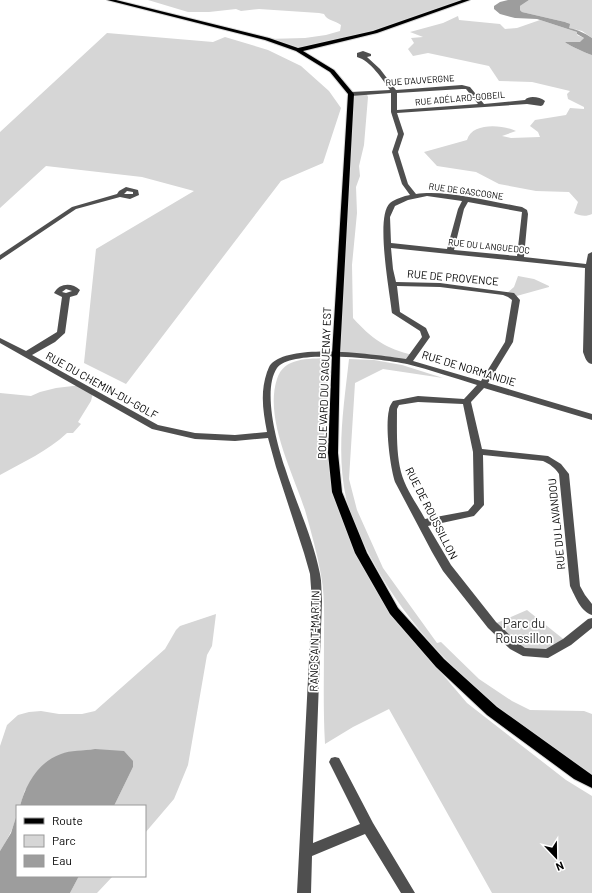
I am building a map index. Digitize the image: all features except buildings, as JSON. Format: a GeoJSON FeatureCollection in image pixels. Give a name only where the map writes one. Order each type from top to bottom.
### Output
{"type":"FeatureCollection","features":[{"type":"Feature","properties":{"kind":"main road"},"geometry":{"type":"LineString","coordinates":[[110,0],[267,39],[298,50],[332,72],[351,94]]}},
{"type":"Feature","properties":{"kind":"main road"},"geometry":{"type":"LineString","coordinates":[[298,50],[375,32],[467,0]]}},
{"type":"Feature","properties":{"kind":"main road","name":"BOULEVARD DU SAGUENAY EST"},"geometry":{"type":"LineString","coordinates":[[351,94],[336,354],[333,453],[337,492],[361,553],[394,611],[440,664],[492,711],[579,775],[592,782]]}},
{"type":"Feature","properties":{"kind":"street"},"geometry":{"type":"LineString","coordinates":[[363,57],[378,70],[394,91],[394,112],[401,134],[394,152],[405,184],[414,196]]}},
{"type":"Feature","properties":{"kind":"street","name":"RUE D'AUVERGNE"},"geometry":{"type":"LineString","coordinates":[[351,94],[462,87],[468,88],[482,105]]}},
{"type":"Feature","properties":{"kind":"street","name":"RUE ADÉLARD-GOBEIL"},"geometry":{"type":"LineString","coordinates":[[394,112],[527,102]]}},
{"type":"Feature","properties":{"kind":"street"},"geometry":{"type":"LineString","coordinates":[[0,258],[74,208],[120,195]]}},
{"type":"Feature","properties":{"kind":"street","name":"RUE DE GASCOGNE"},"geometry":{"type":"LineString","coordinates":[[408,362],[426,337],[423,330],[396,313],[393,284],[388,269],[387,244],[387,217],[392,205],[414,196],[434,195],[518,208],[525,211],[520,259]]}},
{"type":"Feature","properties":{"kind":"street"},"geometry":{"type":"LineString","coordinates":[[450,251],[461,208],[466,199]]}},
{"type":"Feature","properties":{"kind":"street","name":"RUE DU LANGUEDOC"},"geometry":{"type":"LineString","coordinates":[[387,244],[589,266]]}},
{"type":"Feature","properties":{"kind":"street"},"geometry":{"type":"LineString","coordinates":[[592,254],[589,266],[590,328],[587,352],[592,362]]}},
{"type":"Feature","properties":{"kind":"street","name":"RUE DE PROVENCE"},"geometry":{"type":"LineString","coordinates":[[393,284],[440,285],[511,295],[516,300],[509,342],[483,384],[468,399],[467,402]]}},
{"type":"Feature","properties":{"kind":"street"},"geometry":{"type":"LineString","coordinates":[[26,355],[61,333],[66,296]]}},
{"type":"Feature","properties":{"kind":"street","name":"RUE DU CHEMIN-DU-GOLF"},"geometry":{"type":"LineString","coordinates":[[0,340],[156,427],[195,436],[235,438],[271,435]]}},
{"type":"Feature","properties":{"kind":"street","name":"RUE DE NORMANDIE"},"geometry":{"type":"LineString","coordinates":[[336,354],[376,357],[408,362],[592,417]]}},
{"type":"Feature","properties":{"kind":"street","name":"RANG SAINT-MARTIN"},"geometry":{"type":"LineString","coordinates":[[304,893],[317,601],[315,574],[271,435],[267,400],[268,383],[275,366],[287,359],[301,355],[336,354]]}},
{"type":"Feature","properties":{"kind":"street","name":"RUE DE ROUSSILLON"},"geometry":{"type":"LineString","coordinates":[[467,402],[409,399],[396,403],[393,409],[393,439],[396,472],[437,552],[447,568],[492,625],[514,646],[524,652],[548,654],[567,642],[592,622]]}},
{"type":"Feature","properties":{"kind":"street"},"geometry":{"type":"LineString","coordinates":[[423,523],[471,514],[479,505],[478,452],[467,402]]}},
{"type":"Feature","properties":{"kind":"street","name":"RUE DU LAVANDOU"},"geometry":{"type":"LineString","coordinates":[[478,452],[545,458],[554,462],[560,468],[564,474],[575,586],[581,598],[592,611]]}},
{"type":"Feature","properties":{"kind":"street"},"geometry":{"type":"LineString","coordinates":[[335,762],[368,827],[408,893]]}},
{"type":"Feature","properties":{"kind":"street"},"geometry":{"type":"LineString","coordinates":[[306,852],[368,827]]}},
{"type":"Feature","properties":{"kind":"green space"},"geometry":{"type":"Polygon","coordinates":[[[148,0],[467,0],[375,32],[298,50],[267,39],[305,38],[326,35],[340,31],[341,25],[327,18],[324,14],[319,13],[259,9],[241,11],[236,9],[209,12],[188,12],[148,0]]]}},
{"type":"Feature","properties":{"kind":"green space"},"geometry":{"type":"Polygon","coordinates":[[[529,0],[592,0],[592,38],[582,31],[569,28],[568,23],[522,12],[520,10],[520,6],[529,0]]]}},
{"type":"Feature","properties":{"kind":"green space"},"geometry":{"type":"Polygon","coordinates":[[[458,16],[459,20],[500,24],[505,29],[517,28],[540,20],[577,32],[577,35],[584,38],[581,42],[565,42],[592,55],[592,214],[583,216],[574,213],[578,202],[569,192],[536,191],[499,184],[476,172],[437,166],[424,152],[467,140],[470,134],[475,130],[488,126],[504,127],[516,131],[502,136],[511,138],[540,137],[538,132],[530,126],[535,120],[566,115],[570,108],[584,109],[584,107],[568,99],[567,94],[570,91],[532,82],[499,81],[489,66],[428,53],[413,56],[408,49],[414,43],[411,38],[423,37],[410,32],[443,23],[458,16]]]}},
{"type":"Feature","properties":{"kind":"green space"},"geometry":{"type":"Polygon","coordinates":[[[107,33],[213,42],[225,37],[268,50],[301,66],[329,91],[341,108],[323,163],[281,181],[126,384],[84,363],[96,249],[194,191],[142,177],[46,166],[0,208],[0,132],[107,33]]]}},
{"type":"Feature","properties":{"kind":"green space"},"geometry":{"type":"Polygon","coordinates":[[[366,92],[368,97],[364,145],[359,166],[360,176],[356,187],[357,213],[352,265],[353,318],[380,342],[395,350],[413,355],[408,362],[336,354],[351,94],[366,92]]]}},
{"type":"Feature","properties":{"kind":"green space"},"geometry":{"type":"Polygon","coordinates":[[[518,276],[534,279],[549,287],[513,297],[506,294],[514,287],[518,276]]]}},
{"type":"Feature","properties":{"kind":"green space"},"geometry":{"type":"Polygon","coordinates":[[[328,358],[326,437],[331,478],[340,514],[354,549],[373,586],[399,623],[467,703],[566,780],[592,796],[592,893],[492,893],[389,709],[353,727],[325,744],[324,606],[322,583],[316,550],[305,510],[287,463],[277,428],[274,411],[274,394],[280,372],[291,363],[305,359],[328,358]]]}},
{"type":"Feature","properties":{"kind":"green space"},"geometry":{"type":"Polygon","coordinates":[[[349,359],[374,360],[402,365],[443,378],[383,369],[355,383],[349,479],[357,510],[383,568],[437,643],[441,642],[479,679],[512,701],[530,710],[584,711],[592,714],[592,774],[525,728],[463,676],[435,648],[409,617],[386,584],[354,523],[346,498],[343,481],[341,446],[343,411],[349,359]]]}},
{"type":"Feature","properties":{"kind":"green space"},"geometry":{"type":"Polygon","coordinates":[[[82,386],[93,393],[91,401],[78,422],[81,424],[73,433],[67,433],[44,451],[0,475],[0,393],[31,396],[56,388],[82,386]]]}},
{"type":"Feature","properties":{"kind":"green space","name":"Parc du Roussillon"},"geometry":{"type":"Polygon","coordinates":[[[527,610],[567,642],[548,654],[523,652],[492,625],[527,610]]]}},
{"type":"Feature","properties":{"kind":"green space"},"geometry":{"type":"Polygon","coordinates":[[[216,614],[212,646],[207,655],[188,765],[174,799],[146,832],[146,805],[114,805],[133,767],[25,790],[20,805],[16,805],[16,818],[12,830],[0,851],[0,746],[7,725],[18,715],[29,712],[41,711],[59,714],[82,714],[95,711],[165,649],[180,626],[216,614]]]}},
{"type":"Feature","properties":{"kind":"green space"},"geometry":{"type":"Polygon","coordinates":[[[78,877],[112,877],[97,893],[70,893],[78,877]]]}},
{"type":"Feature","properties":{"kind":"water"},"geometry":{"type":"Polygon","coordinates":[[[508,0],[529,0],[520,6],[520,10],[522,12],[565,22],[570,24],[569,28],[592,38],[592,55],[565,42],[580,42],[584,38],[577,34],[577,32],[537,19],[515,18],[500,14],[494,9],[494,6],[500,2],[508,0]]]}},
{"type":"Feature","properties":{"kind":"water"},"geometry":{"type":"Polygon","coordinates":[[[95,749],[124,751],[133,761],[133,767],[114,805],[20,805],[30,782],[40,768],[53,758],[73,751],[95,749]]]}},
{"type":"Feature","properties":{"kind":"water"},"geometry":{"type":"Polygon","coordinates":[[[16,817],[16,877],[78,877],[70,893],[0,893],[0,851],[11,833],[16,817]]]}}]}
